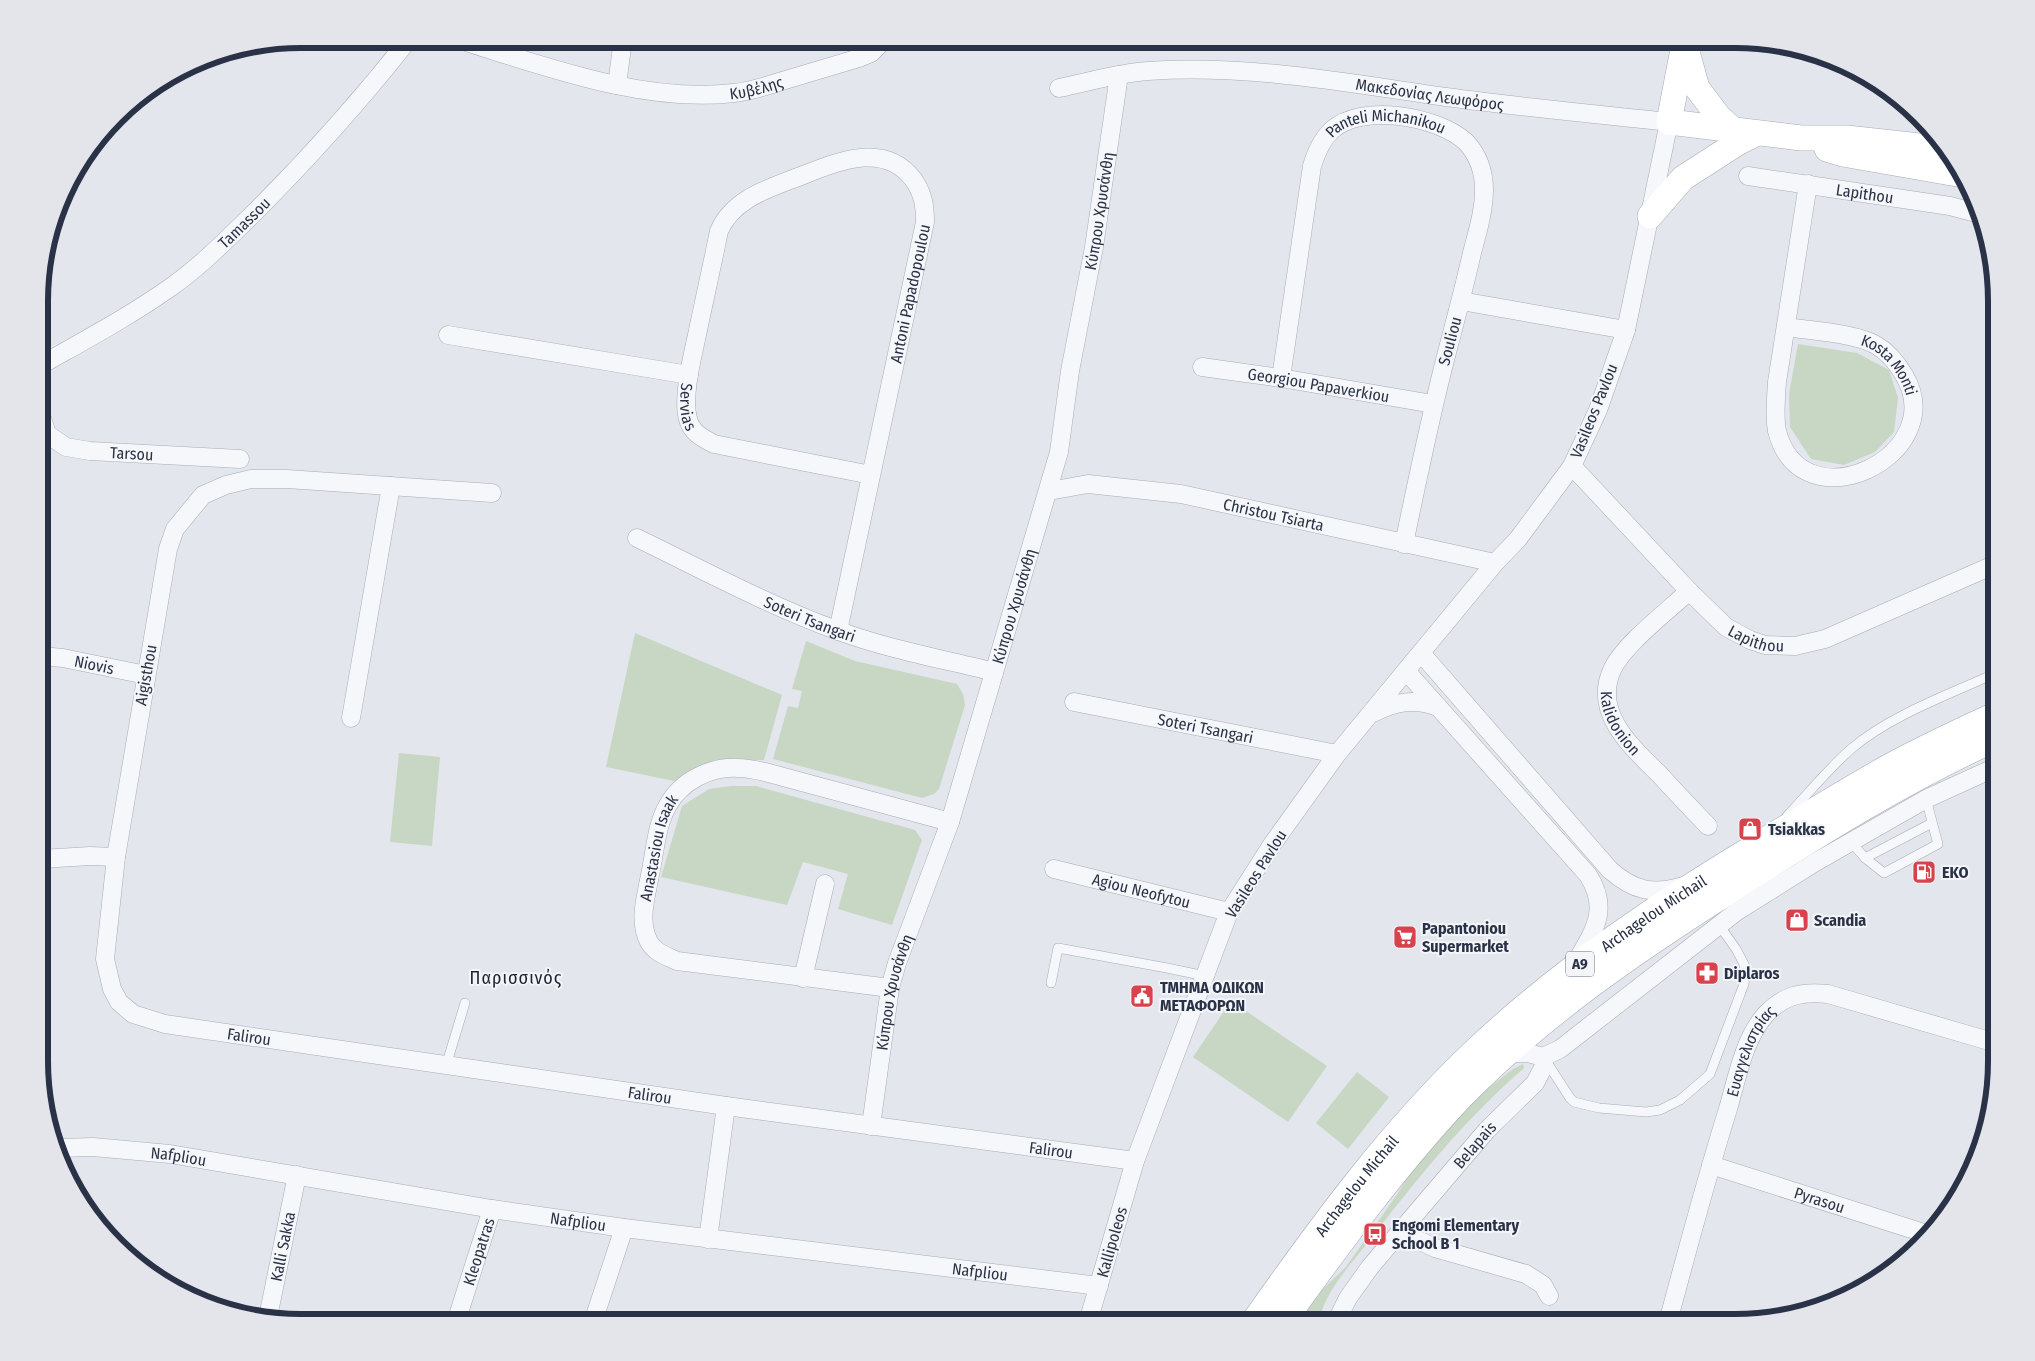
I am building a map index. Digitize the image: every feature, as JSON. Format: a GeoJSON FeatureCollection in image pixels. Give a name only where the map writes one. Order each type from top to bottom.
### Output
{"type":"FeatureCollection","features":[{"type":"Feature","properties":{"kind":"main road"},"geometry":{"type":"LineString","coordinates":[[1669,122],[1683,48]]}},
{"type":"Feature","properties":{"kind":"main road"},"geometry":{"type":"LineString","coordinates":[[1650,216],[1683,178],[1739,142],[1745,131],[1720,117],[1697,88],[1687,48]]}},
{"type":"Feature","properties":{"kind":"main road","name":"Μακεδονίας Λεωφόρος"},"geometry":{"type":"LineString","coordinates":[[1669,122],[1802,138],[1847,138],[1936,148]]}},
{"type":"Feature","properties":{"kind":"main road","name":"Μακεδονίας Λεωφόρος"},"geometry":{"type":"LineString","coordinates":[[1802,138],[1843,154],[1954,173]]}},
{"type":"Feature","properties":{"kind":"main road","name":"Archagelou Michail"},"geometry":{"type":"LineString","coordinates":[[1261,1314],[1348,1196],[1407,1123],[1476,1052],[1570,971],[1705,878],[1888,769],[1988,720]]}},
{"type":"Feature","properties":{"kind":"main road","name":"Archagelou Michail"},"geometry":{"type":"LineString","coordinates":[[1287,1314],[1349,1230],[1419,1142],[1460,1097],[1541,1021],[1636,950],[1790,850],[1902,784],[1988,741]]}},
{"type":"Feature","properties":{"kind":"street","name":"Tamassou"},"geometry":{"type":"LineString","coordinates":[[48,361],[158,296],[205,260],[301,166],[402,48]]}},
{"type":"Feature","properties":{"kind":"street","name":"Κυβέλης"},"geometry":{"type":"LineString","coordinates":[[485,48],[617,85],[667,94],[736,93],[859,58],[871,53],[876,48]]}},
{"type":"Feature","properties":{"kind":"street"},"geometry":{"type":"LineString","coordinates":[[617,85],[622,48]]}},
{"type":"Feature","properties":{"kind":"street","name":"Μακεδονίας Λεωφόρος"},"geometry":{"type":"LineString","coordinates":[[1059,88],[1119,75],[1146,71],[1184,69],[1255,73],[1335,81],[1475,100],[1669,122]]}},
{"type":"Feature","properties":{"kind":"street","name":"Κύπρου Χρυσάνθη"},"geometry":{"type":"LineString","coordinates":[[871,1126],[890,988],[897,963],[950,822],[1059,452],[1070,371],[1094,248],[1119,75]]}},
{"type":"Feature","properties":{"kind":"street","name":"Panteli Michanikou"},"geometry":{"type":"LineString","coordinates":[[1281,378],[1312,166],[1323,140],[1332,130],[1352,118],[1393,116],[1438,126],[1458,136],[1479,159],[1483,176],[1482,214],[1461,301]]}},
{"type":"Feature","properties":{"kind":"street","name":"Vasileos Pavlou"},"geometry":{"type":"LineString","coordinates":[[1136,1161],[1229,912],[1271,846],[1337,754],[1518,539],[1572,466],[1598,410],[1626,330],[1669,122]]}},
{"type":"Feature","properties":{"kind":"street","name":"Antoni Papadopoulou"},"geometry":{"type":"LineString","coordinates":[[719,231],[730,212],[753,196],[851,158],[884,158],[906,171],[916,184],[923,198],[926,222],[838,631]]}},
{"type":"Feature","properties":{"kind":"street","name":"Lapithou"},"geometry":{"type":"LineString","coordinates":[[1748,176],[1950,206],[1971,212]]}},
{"type":"Feature","properties":{"kind":"street","name":"Kosta Monti"},"geometry":{"type":"LineString","coordinates":[[1787,327],[1864,340],[1886,352],[1898,364],[1912,390],[1914,403],[1912,424],[1904,440],[1873,467],[1854,476],[1826,478],[1800,469],[1786,452],[1777,431],[1775,406],[1777,382],[1808,184]]}},
{"type":"Feature","properties":{"kind":"street","name":"Servias"},"geometry":{"type":"LineString","coordinates":[[719,231],[689,375],[688,418],[692,429],[701,438],[714,444],[871,475]]}},
{"type":"Feature","properties":{"kind":"street","name":"Souliou"},"geometry":{"type":"LineString","coordinates":[[1404,544],[1434,404],[1461,301],[1626,330]]}},
{"type":"Feature","properties":{"kind":"street"},"geometry":{"type":"LineString","coordinates":[[448,336],[689,375]]}},
{"type":"Feature","properties":{"kind":"street","name":"Georgiou Papaverkiou"},"geometry":{"type":"LineString","coordinates":[[1202,368],[1281,378],[1434,404]]}},
{"type":"Feature","properties":{"kind":"street","name":"Tarsou"},"geometry":{"type":"LineString","coordinates":[[48,435],[66,447],[90,451],[240,459]]}},
{"type":"Feature","properties":{"kind":"street","name":"Lapithou"},"geometry":{"type":"LineString","coordinates":[[1572,466],[1689,592],[1726,627],[1765,645],[1794,646],[1825,639],[1988,568]]}},
{"type":"Feature","properties":{"kind":"street","name":"Aigisthou"},"geometry":{"type":"LineString","coordinates":[[165,1024],[133,1014],[119,1002],[112,989],[107,972],[105,941],[116,857],[146,675],[168,549],[175,529],[203,495],[226,485],[251,479],[287,479],[492,493]]}},
{"type":"Feature","properties":{"kind":"street","name":"Christou Tsiarta"},"geometry":{"type":"LineString","coordinates":[[1049,491],[1088,484],[1181,494],[1495,564]]}},
{"type":"Feature","properties":{"kind":"street"},"geometry":{"type":"LineString","coordinates":[[351,718],[391,486]]}},
{"type":"Feature","properties":{"kind":"street","name":"Soteri Tsangari"},"geometry":{"type":"LineString","coordinates":[[637,538],[788,611],[838,631],[862,639],[994,672]]}},
{"type":"Feature","properties":{"kind":"street","name":"Kalidonion"},"geometry":{"type":"LineString","coordinates":[[1689,592],[1626,650],[1612,670],[1607,692],[1612,717],[1624,738],[1708,826]]}},
{"type":"Feature","properties":{"kind":"street"},"geometry":{"type":"LineString","coordinates":[[1421,653],[1604,863],[1621,879],[1632,886],[1666,891],[1705,878]]}},
{"type":"Feature","properties":{"kind":"street","name":"Niovis"},"geometry":{"type":"LineString","coordinates":[[48,657],[64,658],[146,675]]}},
{"type":"Feature","properties":{"kind":"street"},"geometry":{"type":"LineString","coordinates":[[1406,672],[1588,875],[1593,884],[1598,905],[1595,930],[1570,971]]}},
{"type":"Feature","properties":{"kind":"street"},"geometry":{"type":"LineString","coordinates":[[1372,714],[1391,704],[1405,701],[1426,702],[1438,707]]}},
{"type":"Feature","properties":{"kind":"street","name":"Soteri Tsangari"},"geometry":{"type":"LineString","coordinates":[[1074,702],[1337,754]]}},
{"type":"Feature","properties":{"kind":"street","name":"Anastasiou Isaak"},"geometry":{"type":"LineString","coordinates":[[890,988],[677,960],[663,955],[649,942],[644,925],[644,905],[661,822],[667,806],[686,784],[711,771],[739,768],[765,772],[950,822]]}},
{"type":"Feature","properties":{"kind":"street"},"geometry":{"type":"LineString","coordinates":[[1506,1053],[1528,1053],[1543,1057],[1574,1038],[1736,912],[1926,799],[1988,771]]}},
{"type":"Feature","properties":{"kind":"street"},"geometry":{"type":"LineString","coordinates":[[48,859],[90,856],[116,857]]}},
{"type":"Feature","properties":{"kind":"street","name":"Agiou Neofytou"},"geometry":{"type":"LineString","coordinates":[[1054,869],[1229,912]]}},
{"type":"Feature","properties":{"kind":"street"},"geometry":{"type":"LineString","coordinates":[[803,978],[826,884]]}},
{"type":"Feature","properties":{"kind":"street","name":"Ευαγγελιστρίας"},"geometry":{"type":"LineString","coordinates":[[1670,1314],[1711,1165],[1745,1052],[1755,1030],[1778,1003],[1793,995],[1811,992],[1828,994],[1988,1042]]}},
{"type":"Feature","properties":{"kind":"street","name":"Falirou"},"geometry":{"type":"LineString","coordinates":[[165,1024],[726,1106],[1136,1161]]}},
{"type":"Feature","properties":{"kind":"street","name":"Belapais"},"geometry":{"type":"LineString","coordinates":[[1340,1314],[1348,1298],[1370,1267],[1402,1232],[1487,1130],[1535,1083],[1544,1066],[1543,1057]]}},
{"type":"Feature","properties":{"kind":"street"},"geometry":{"type":"LineString","coordinates":[[708,1239],[726,1106]]}},
{"type":"Feature","properties":{"kind":"street","name":"Nafpliou"},"geometry":{"type":"LineString","coordinates":[[63,1148],[93,1147],[170,1154],[492,1209],[624,1228],[1099,1286]]}},
{"type":"Feature","properties":{"kind":"street","name":"Kallipoleos"},"geometry":{"type":"LineString","coordinates":[[1090,1314],[1136,1161]]}},
{"type":"Feature","properties":{"kind":"street","name":"Pyrasou"},"geometry":{"type":"LineString","coordinates":[[1711,1165],[1920,1232]]}},
{"type":"Feature","properties":{"kind":"street","name":"Kalli Sakka"},"geometry":{"type":"LineString","coordinates":[[269,1311],[297,1175]]}},
{"type":"Feature","properties":{"kind":"street","name":"Kleopatras"},"geometry":{"type":"LineString","coordinates":[[459,1314],[492,1209]]}},
{"type":"Feature","properties":{"kind":"street"},"geometry":{"type":"LineString","coordinates":[[596,1314],[624,1228]]}},
{"type":"Feature","properties":{"kind":"street"},"geometry":{"type":"LineString","coordinates":[[1402,1232],[1435,1248],[1526,1274],[1543,1285],[1549,1296]]}},
{"type":"Feature","properties":{"kind":"lane"},"geometry":{"type":"LineString","coordinates":[[1760,845],[1850,750],[1895,720],[1988,677]]}},
{"type":"Feature","properties":{"kind":"lane"},"geometry":{"type":"LineString","coordinates":[[1851,842],[1884,873],[1938,844],[1926,799]]}},
{"type":"Feature","properties":{"kind":"lane"},"geometry":{"type":"LineString","coordinates":[[1866,858],[1932,823]]}},
{"type":"Feature","properties":{"kind":"lane"},"geometry":{"type":"LineString","coordinates":[[1543,1057],[1570,1098],[1574,1102],[1586,1106],[1646,1112],[1660,1110],[1680,1100],[1710,1074],[1744,984],[1744,964],[1720,925]]}},
{"type":"Feature","properties":{"kind":"lane"},"geometry":{"type":"LineString","coordinates":[[1051,983],[1058,948],[1204,976]]}},
{"type":"Feature","properties":{"kind":"lane"},"geometry":{"type":"LineString","coordinates":[[446,1066],[465,1002]]}},
{"type":"Feature","properties":{"kind":"green space"},"geometry":{"type":"Polygon","coordinates":[[[1798,344],[1857,353],[1889,370],[1898,398],[1894,432],[1875,452],[1844,465],[1811,459],[1790,427],[1789,394],[1798,344]]]}},
{"type":"Feature","properties":{"kind":"green space"},"geometry":{"type":"Polygon","coordinates":[[[635,633],[782,695],[764,760],[715,760],[674,781],[606,767],[635,633]]]}},
{"type":"Feature","properties":{"kind":"green space"},"geometry":{"type":"Polygon","coordinates":[[[806,641],[855,661],[957,684],[963,694],[965,705],[939,789],[934,794],[922,798],[773,759],[788,706],[798,708],[802,691],[792,689],[806,641]]]}},
{"type":"Feature","properties":{"kind":"green space"},"geometry":{"type":"Polygon","coordinates":[[[399,753],[440,757],[432,846],[390,842],[399,753]]]}},
{"type":"Feature","properties":{"kind":"green space"},"geometry":{"type":"Polygon","coordinates":[[[731,786],[756,786],[915,830],[922,840],[892,925],[838,909],[848,874],[803,862],[787,905],[661,877],[682,806],[709,789],[731,786]]]}},
{"type":"Feature","properties":{"kind":"green space"},"geometry":{"type":"Polygon","coordinates":[[[1231,1001],[1327,1066],[1288,1122],[1193,1057],[1231,1001]]]}},
{"type":"Feature","properties":{"kind":"green space"},"geometry":{"type":"Polygon","coordinates":[[[1523,1064],[1524,1068],[1461,1129],[1405,1195],[1332,1290],[1322,1314],[1303,1314],[1322,1290],[1346,1267],[1398,1193],[1417,1161],[1482,1093],[1513,1069],[1523,1064]]]}},
{"type":"Feature","properties":{"kind":"green space"},"geometry":{"type":"Polygon","coordinates":[[[1357,1072],[1389,1097],[1348,1149],[1316,1123],[1357,1072]]]}},
{"type":"Feature","properties":{"kind":"place","name":"Tsiakkas"},"geometry":{"type":"Point","coordinates":[1750,829]}},
{"type":"Feature","properties":{"kind":"place","name":"EKO"},"geometry":{"type":"Point","coordinates":[1924,872]}},
{"type":"Feature","properties":{"kind":"place","name":"Scandia"},"geometry":{"type":"Point","coordinates":[1797,920]}},
{"type":"Feature","properties":{"kind":"place","name":"Papantoniou Supermarket"},"geometry":{"type":"Point","coordinates":[1405,937]}},
{"type":"Feature","properties":{"kind":"place","name":"Diplaros"},"geometry":{"type":"Point","coordinates":[1707,973]}},
{"type":"Feature","properties":{"kind":"place","name":"ΤΜΗΜΑ ΟΔΙΚΩΝ ΜΕΤΑΦΟΡΩΝ"},"geometry":{"type":"Point","coordinates":[1142,996]}},
{"type":"Feature","properties":{"kind":"place","name":"Engomi Elementary School B 1"},"geometry":{"type":"Point","coordinates":[1375,1234]}},
{"type":"Feature","properties":{"kind":"district","name":"Παρισσινός"},"geometry":{"type":"Point","coordinates":[516,978]}}]}
